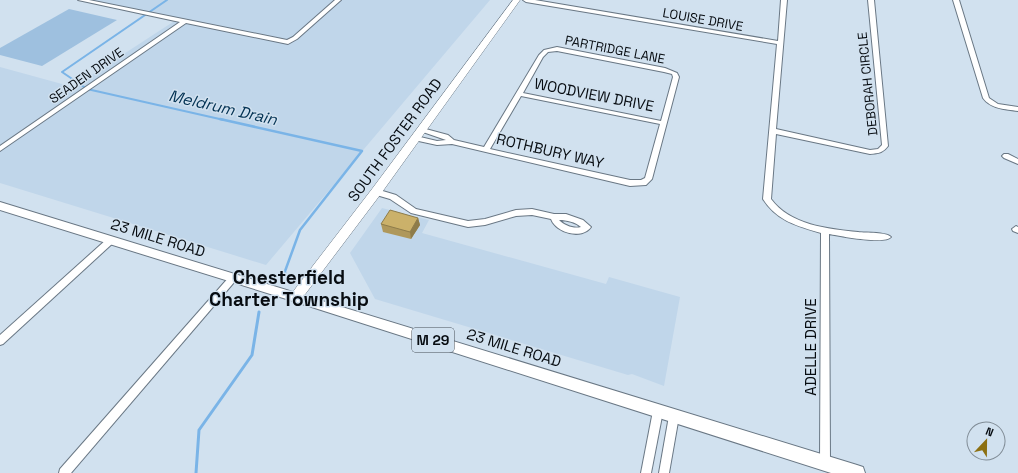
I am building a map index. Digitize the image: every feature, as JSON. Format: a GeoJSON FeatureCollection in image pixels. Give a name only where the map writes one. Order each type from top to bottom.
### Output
{"type":"FeatureCollection","features":[{"type":"Feature","properties":{"kind":"main road","name":"23 MILE ROAD"},"geometry":{"type":"LineString","coordinates":[[0,206],[857,473]]}},
{"type":"Feature","properties":{"kind":"street"},"geometry":{"type":"LineString","coordinates":[[81,0],[288,42],[296,38],[338,0]]}},
{"type":"Feature","properties":{"kind":"street","name":"SOUTH FOSTER ROAD"},"geometry":{"type":"LineString","coordinates":[[296,298],[517,0]]}},
{"type":"Feature","properties":{"kind":"street","name":"LOUISE DRIVE"},"geometry":{"type":"LineString","coordinates":[[526,0],[781,43]]}},
{"type":"Feature","properties":{"kind":"street"},"geometry":{"type":"LineString","coordinates":[[784,0],[767,200],[769,206],[780,214],[796,222],[825,230],[861,236],[887,237]]}},
{"type":"Feature","properties":{"kind":"street","name":"DEBORAH CIRCLE"},"geometry":{"type":"LineString","coordinates":[[774,131],[870,152],[880,151],[885,146],[871,0]]}},
{"type":"Feature","properties":{"kind":"street"},"geometry":{"type":"LineString","coordinates":[[956,0],[986,98],[990,103],[1018,108]]}},
{"type":"Feature","properties":{"kind":"street","name":"SEADEN DRIVE"},"geometry":{"type":"LineString","coordinates":[[0,149],[185,21]]}},
{"type":"Feature","properties":{"kind":"street","name":"PARTRIDGE LANE"},"geometry":{"type":"LineString","coordinates":[[520,94],[541,56],[550,49],[557,49],[674,73],[677,79],[663,123]]}},
{"type":"Feature","properties":{"kind":"street"},"geometry":{"type":"LineString","coordinates":[[486,150],[520,94]]}},
{"type":"Feature","properties":{"kind":"street","name":"WOODVIEW DRIVE"},"geometry":{"type":"LineString","coordinates":[[520,94],[663,123]]}},
{"type":"Feature","properties":{"kind":"street","name":"ROTHBURY WAY"},"geometry":{"type":"LineString","coordinates":[[416,138],[437,143],[452,142],[630,183],[642,183],[648,179],[663,123]]}},
{"type":"Feature","properties":{"kind":"street","name":"ROTHBURY WAY"},"geometry":{"type":"LineString","coordinates":[[422,130],[446,137],[452,142]]}},
{"type":"Feature","properties":{"kind":"street"},"geometry":{"type":"LineString","coordinates":[[1006,156],[1018,162]]}},
{"type":"Feature","properties":{"kind":"street"},"geometry":{"type":"LineString","coordinates":[[376,192],[393,197],[414,211],[468,224],[485,222],[504,216],[526,212],[538,212],[554,217],[555,222],[570,229],[582,231],[587,227]]}},
{"type":"Feature","properties":{"kind":"street","name":"ADELLE DRIVE"},"geometry":{"type":"LineString","coordinates":[[825,230],[826,463]]}},
{"type":"Feature","properties":{"kind":"street"},"geometry":{"type":"LineString","coordinates":[[0,341],[110,241]]}},
{"type":"Feature","properties":{"kind":"street"},"geometry":{"type":"LineString","coordinates":[[64,473],[233,278]]}},
{"type":"Feature","properties":{"kind":"street"},"geometry":{"type":"LineString","coordinates":[[646,473],[658,411]]}},
{"type":"Feature","properties":{"kind":"street"},"geometry":{"type":"LineString","coordinates":[[664,473],[674,416]]}},
{"type":"Feature","properties":{"kind":"shaded area"},"geometry":{"type":"Polygon","coordinates":[[[82,0],[490,0],[266,265],[0,183],[0,67],[73,87],[176,20],[82,0]]]}},
{"type":"Feature","properties":{"kind":"shaded area"},"geometry":{"type":"Polygon","coordinates":[[[69,9],[117,20],[42,66],[0,55],[0,48],[69,9]]]}},
{"type":"Feature","properties":{"kind":"shaded area"},"geometry":{"type":"Polygon","coordinates":[[[382,208],[429,220],[422,233],[606,284],[609,277],[680,297],[664,386],[632,374],[628,375],[375,299],[350,253],[382,208]]]}},
{"type":"Feature","properties":{"kind":"building"},"geometry":{"type":"Polygon","coordinates":[[[390,210],[418,218],[410,232],[381,224],[390,210]]]}},
{"type":"Feature","properties":{"kind":"waterway","name":"Meldrum Drain"},"geometry":{"type":"LineString","coordinates":[[167,0],[62,72],[87,89],[224,120]]}},
{"type":"Feature","properties":{"kind":"waterway","name":"Meldrum Drain"},"geometry":{"type":"LineString","coordinates":[[220,119],[362,151],[300,230],[284,274]]}},
{"type":"Feature","properties":{"kind":"waterway","name":"Meldrum Drain"},"geometry":{"type":"LineString","coordinates":[[196,473],[199,430],[252,355],[259,312]]}},
{"type":"Feature","properties":{"kind":"district","name":"Chesterfield Charter Township"},"geometry":{"type":"Point","coordinates":[289,288]}}]}
